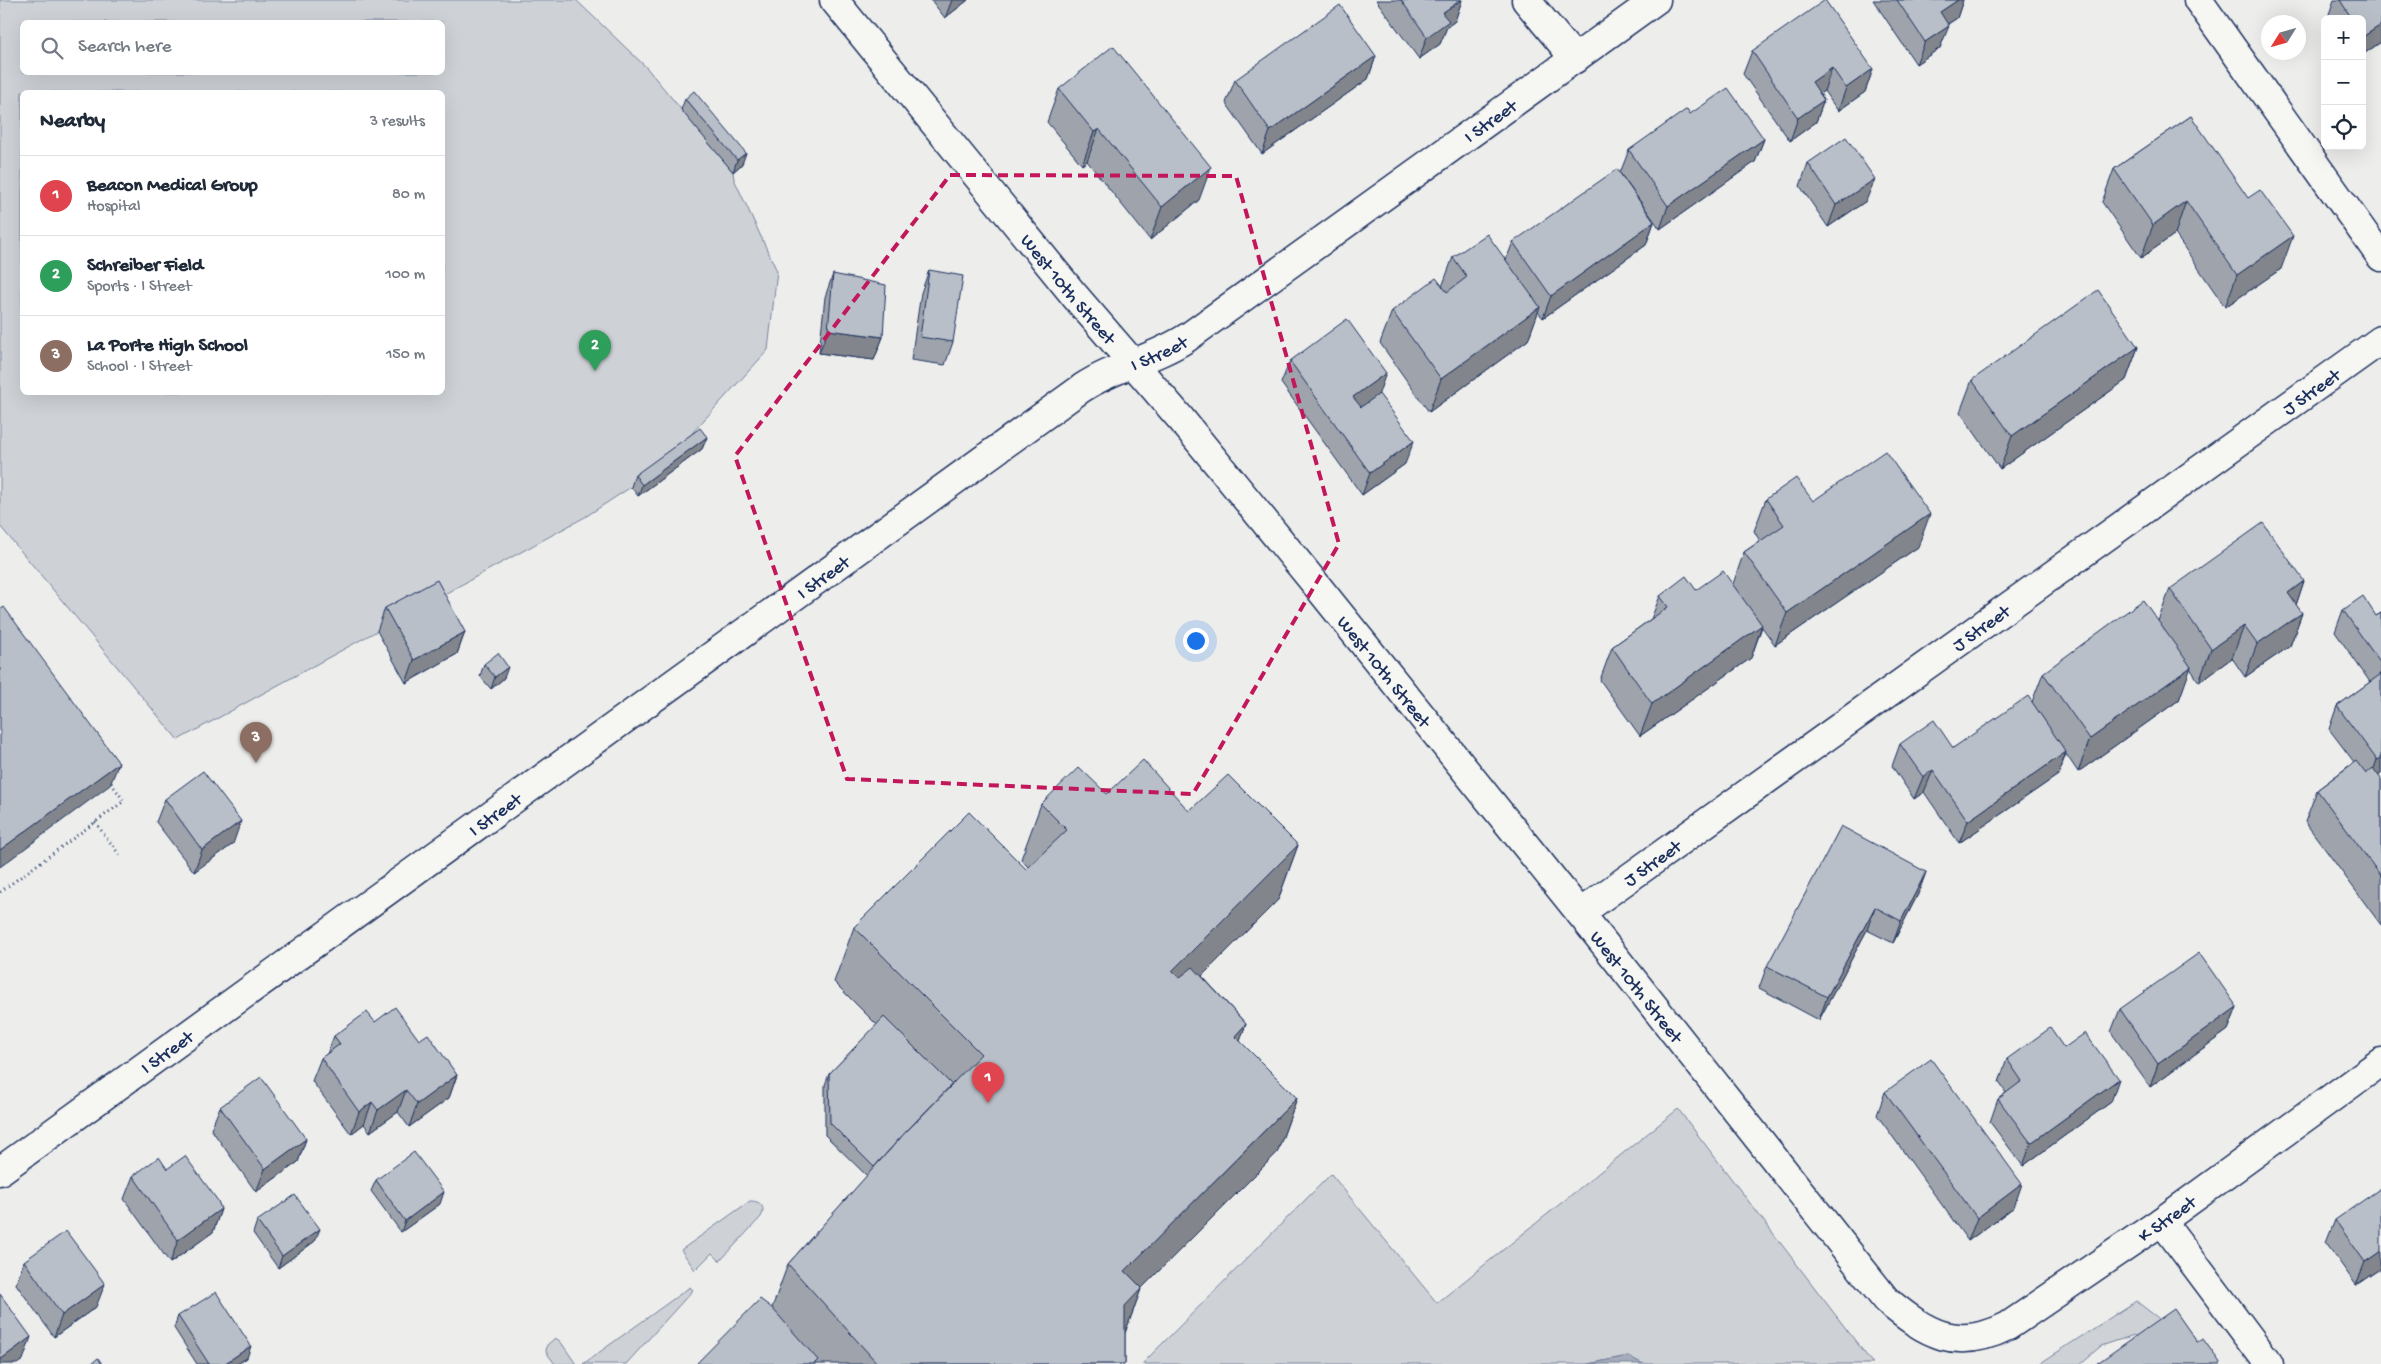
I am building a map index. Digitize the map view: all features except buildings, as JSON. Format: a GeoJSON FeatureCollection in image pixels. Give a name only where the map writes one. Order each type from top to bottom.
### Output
{"type":"FeatureCollection","features":[{"type":"Feature","properties":{"kind":"street","name":"West 10th Street"},"geometry":{"type":"LineString","coordinates":[[834,0],[1318,587],[1580,913],[1886,1300],[1910,1320],[1937,1335]]}},
{"type":"Feature","properties":{"kind":"street"},"geometry":{"type":"LineString","coordinates":[[1526,0],[1575,59]]}},
{"type":"Feature","properties":{"kind":"street","name":"I Street"},"geometry":{"type":"LineString","coordinates":[[0,1171],[1082,388],[1094,380],[1172,348],[1656,0]]}},
{"type":"Feature","properties":{"kind":"street"},"geometry":{"type":"LineString","coordinates":[[2198,0],[2381,256]]}},
{"type":"Feature","properties":{"kind":"street","name":"J Street"},"geometry":{"type":"LineString","coordinates":[[1580,913],[2381,340]]}},
{"type":"Feature","properties":{"kind":"street","name":"K Street"},"geometry":{"type":"LineString","coordinates":[[1937,1335],[1976,1339],[1995,1332],[2162,1221],[2381,1062]]}},
{"type":"Feature","properties":{"kind":"street"},"geometry":{"type":"LineString","coordinates":[[2162,1221],[2268,1364]]}},
{"type":"Feature","properties":{"kind":"path"},"geometry":{"type":"LineString","coordinates":[[0,892],[124,801],[107,777]]}},
{"type":"Feature","properties":{"kind":"path"},"geometry":{"type":"LineString","coordinates":[[95,822],[121,857]]}},
{"type":"Feature","properties":{"kind":"highlighted area"},"geometry":{"type":"Polygon","coordinates":[[[950,175],[1236,176],[1339,544],[1193,794],[847,779],[735,456],[950,175]]]}},
{"type":"Feature","properties":{"kind":"shaded area"},"geometry":{"type":"Polygon","coordinates":[[[0,0],[576,0],[646,67],[733,172],[734,179],[777,271],[768,350],[693,432],[695,440],[631,487],[585,517],[178,740],[0,526],[0,0]]]}},
{"type":"Feature","properties":{"kind":"shaded area"},"geometry":{"type":"Polygon","coordinates":[[[1678,1109],[1873,1364],[1643,1364],[1628,1356],[1588,1364],[1142,1364],[1331,1174],[1437,1303],[1678,1109]]]}},
{"type":"Feature","properties":{"kind":"shaded area"},"geometry":{"type":"Polygon","coordinates":[[[750,1201],[760,1203],[763,1208],[761,1217],[720,1261],[712,1253],[695,1270],[681,1250],[750,1201]]]}},
{"type":"Feature","properties":{"kind":"shaded area"},"geometry":{"type":"Polygon","coordinates":[[[690,1287],[693,1290],[626,1364],[583,1364],[690,1287]]]}},
{"type":"Feature","properties":{"kind":"shaded area"},"geometry":{"type":"Polygon","coordinates":[[[2136,1301],[2171,1328],[2169,1364],[2134,1335],[2101,1346],[2080,1364],[2039,1364],[2136,1301]]]}},
{"type":"Feature","properties":{"kind":"shaded area"},"geometry":{"type":"Polygon","coordinates":[[[555,1338],[560,1341],[576,1364],[555,1364],[546,1352],[547,1345],[555,1338]]]}},
{"type":"Feature","properties":{"kind":"water"},"geometry":{"type":"Polygon","coordinates":[[[1628,1356],[1643,1364],[1588,1364],[1628,1356]]]}},
{"type":"Feature","properties":{"kind":"place","name":"Schreiber Field"},"geometry":{"type":"Point","coordinates":[595,371]}},
{"type":"Feature","properties":{"kind":"place","name":"La Porte High School"},"geometry":{"type":"Point","coordinates":[256,763]}},
{"type":"Feature","properties":{"kind":"place","name":"Beacon Medical Group"},"geometry":{"type":"Point","coordinates":[988,1103]}}]}
